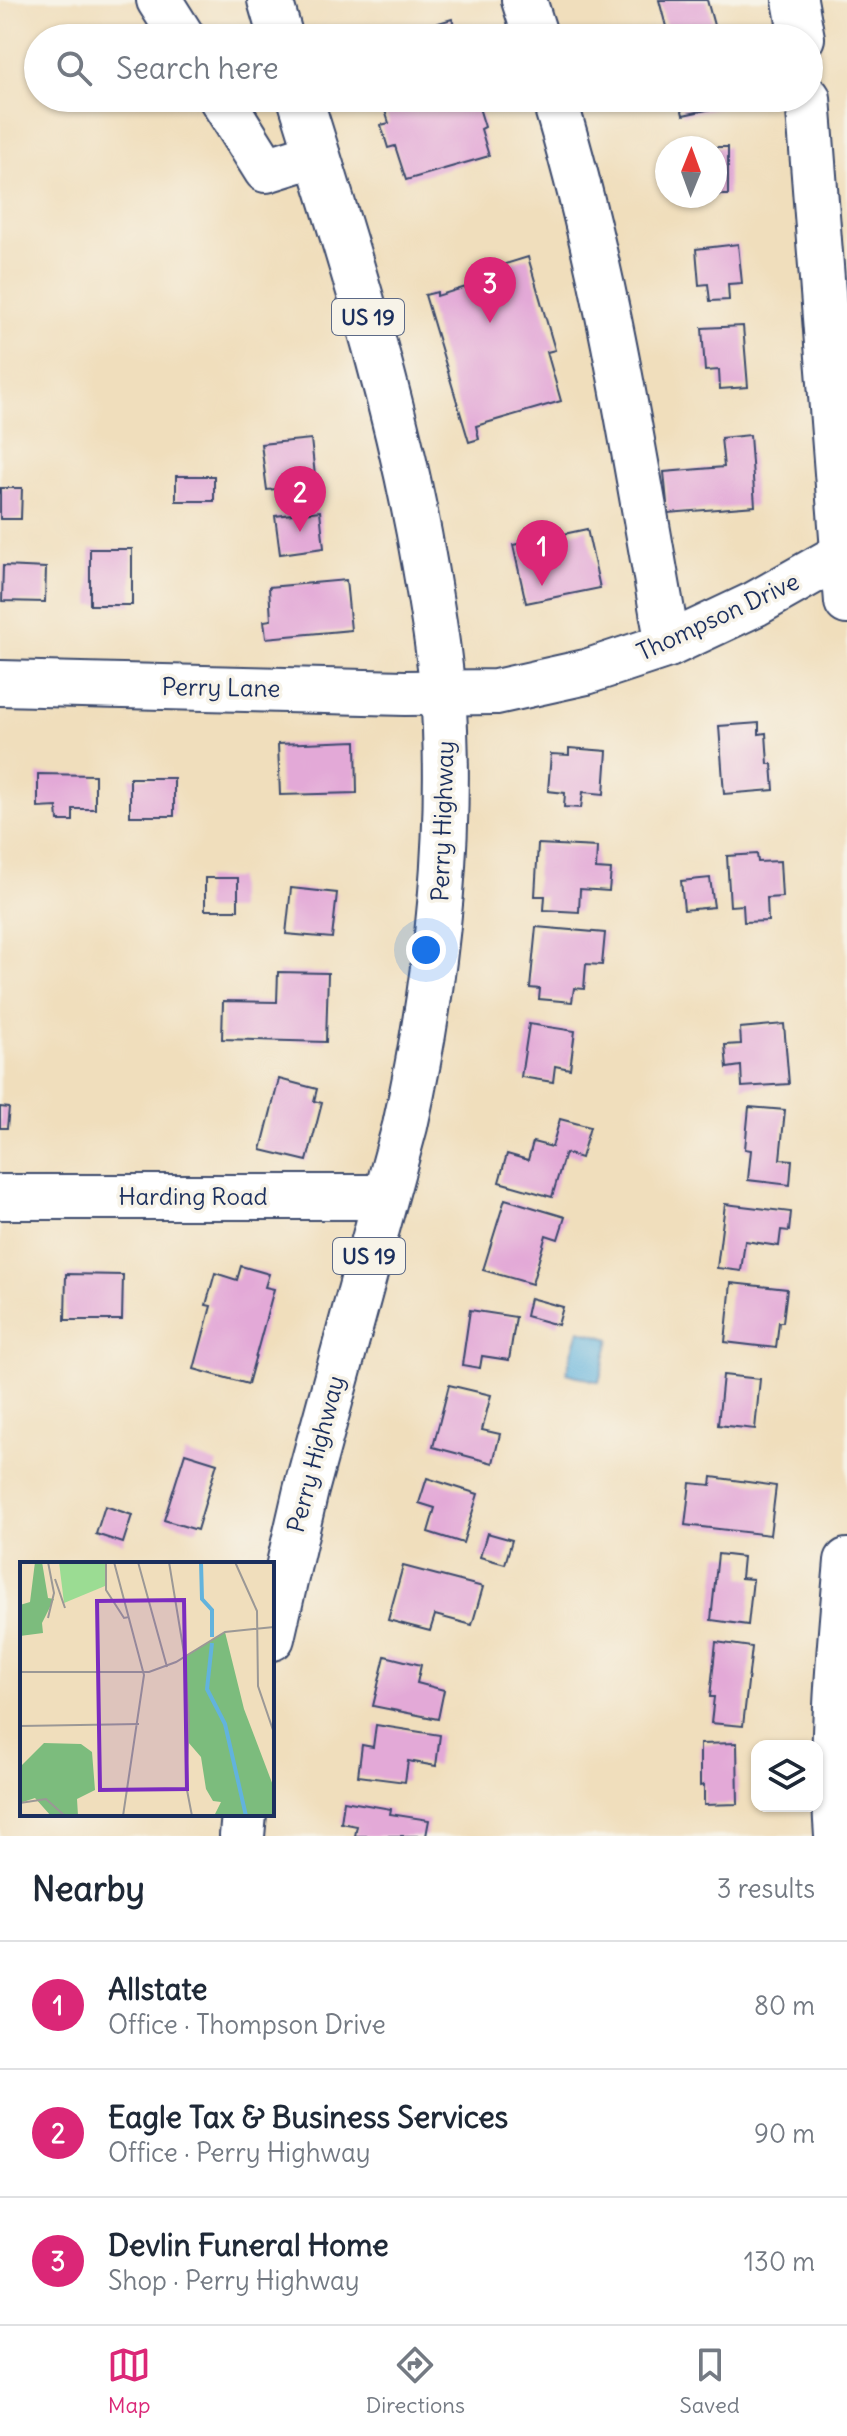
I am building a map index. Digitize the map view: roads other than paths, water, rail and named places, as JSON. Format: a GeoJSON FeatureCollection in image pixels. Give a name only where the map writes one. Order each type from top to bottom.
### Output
{"type":"FeatureCollection","features":[{"type":"Feature","properties":{"kind":"street"},"geometry":{"type":"LineString","coordinates":[[159,0],[174,24]]}},
{"type":"Feature","properties":{"kind":"street"},"geometry":{"type":"LineString","coordinates":[[270,0],[277,24]]}},
{"type":"Feature","properties":{"kind":"street"},"geometry":{"type":"LineString","coordinates":[[524,0],[532,24]]}},
{"type":"Feature","properties":{"kind":"street"},"geometry":{"type":"LineString","coordinates":[[795,0],[799,24]]}},
{"type":"Feature","properties":{"kind":"street"},"geometry":{"type":"LineString","coordinates":[[230,112],[266,170],[317,154]]}},
{"type":"Feature","properties":{"kind":"street","name":"Perry Highway"},"geometry":{"type":"LineString","coordinates":[[274,1629],[306,1490],[417,1070],[438,941],[446,799],[443,693],[408,475],[378,353],[304,112]]}},
{"type":"Feature","properties":{"kind":"street"},"geometry":{"type":"LineString","coordinates":[[558,112],[603,284],[668,645]]}},
{"type":"Feature","properties":{"kind":"street"},"geometry":{"type":"LineString","coordinates":[[809,112],[847,602]]}},
{"type":"Feature","properties":{"kind":"street","name":"Thompson Drive"},"geometry":{"type":"LineString","coordinates":[[443,693],[508,690],[586,672],[668,645],[755,604],[845,553]]}},
{"type":"Feature","properties":{"kind":"street","name":"Perry Lane"},"geometry":{"type":"LineString","coordinates":[[0,683],[443,693]]}},
{"type":"Feature","properties":{"kind":"street","name":"Harding Road"},"geometry":{"type":"LineString","coordinates":[[0,1197],[385,1197]]}},
{"type":"Feature","properties":{"kind":"street"},"geometry":{"type":"LineString","coordinates":[[837,1836],[833,1735],[847,1561]]}},
{"type":"Feature","properties":{"kind":"street"},"geometry":{"type":"LineString","coordinates":[[242,1836],[244,1816]]}},
{"type":"Feature","properties":{"kind":"water"},"geometry":{"type":"Polygon","coordinates":[[[579,1330],[610,1339],[599,1382],[566,1373],[579,1330]]]}},
{"type":"Feature","properties":{"kind":"place","name":"Devlin Funeral Home"},"geometry":{"type":"Point","coordinates":[490,323]}},
{"type":"Feature","properties":{"kind":"place","name":"Eagle Tax & Business Services"},"geometry":{"type":"Point","coordinates":[300,532]}},
{"type":"Feature","properties":{"kind":"place","name":"Allstate"},"geometry":{"type":"Point","coordinates":[542,586]}}]}
